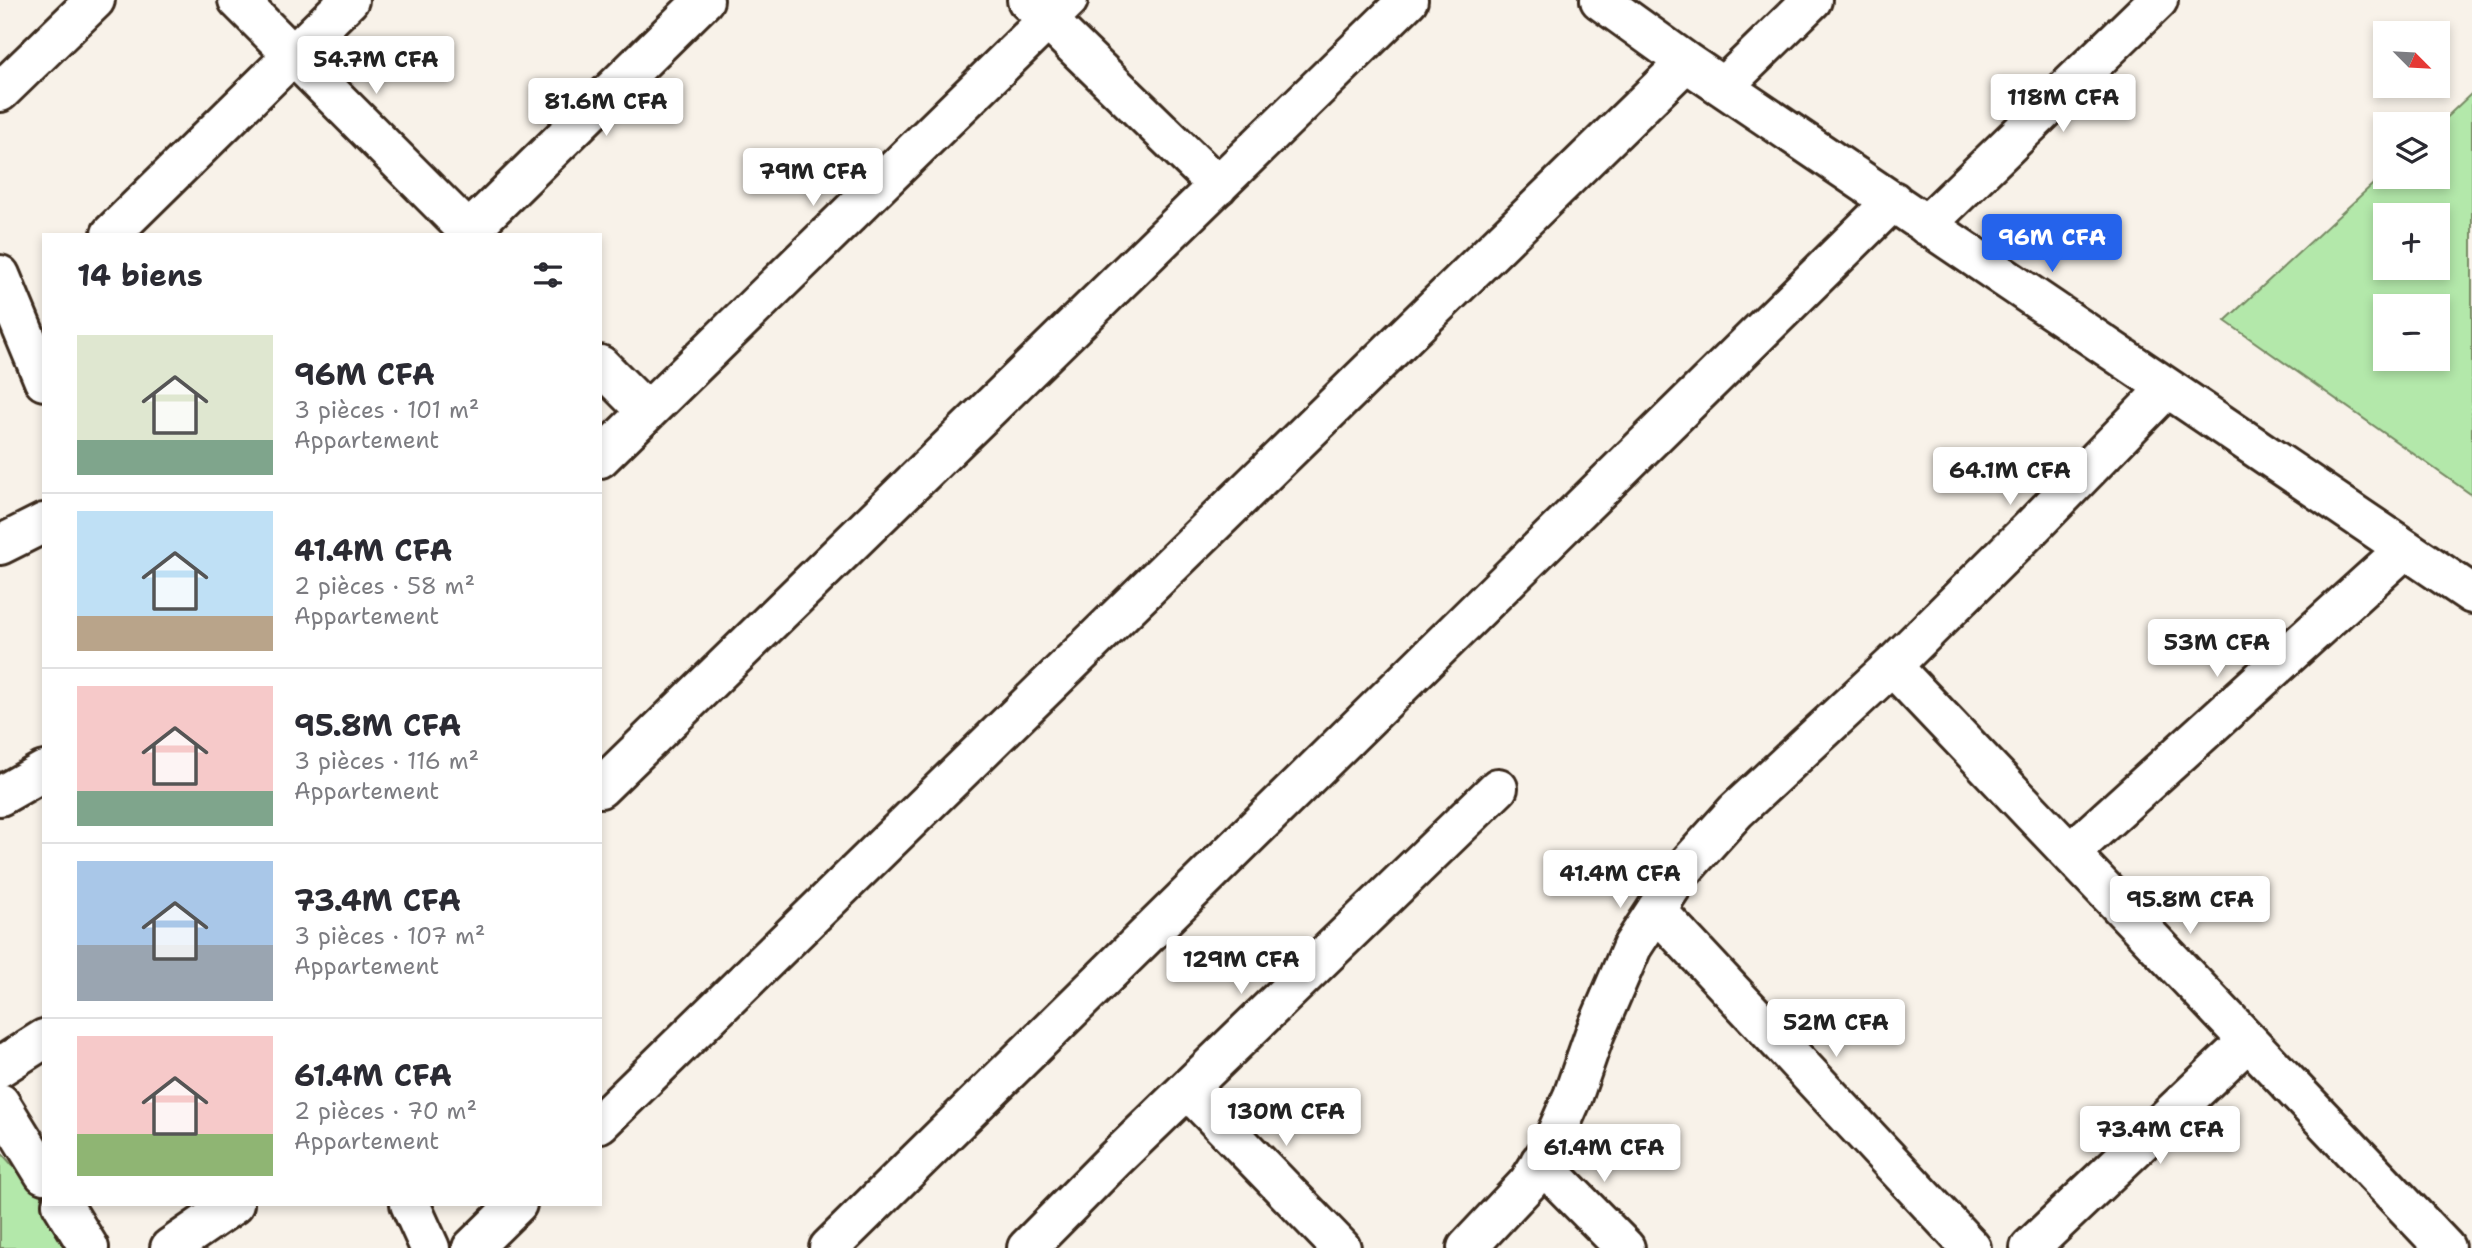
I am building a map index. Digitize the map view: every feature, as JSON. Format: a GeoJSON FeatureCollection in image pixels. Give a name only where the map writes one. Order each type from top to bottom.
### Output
{"type":"FeatureCollection","features":[{"type":"Feature","properties":{"kind":"street"},"geometry":{"type":"LineString","coordinates":[[0,92],[95,0]]}},
{"type":"Feature","properties":{"kind":"street"},"geometry":{"type":"LineString","coordinates":[[238,0],[468,233]]}},
{"type":"Feature","properties":{"kind":"street"},"geometry":{"type":"LineString","coordinates":[[112,233],[349,0]]}},
{"type":"Feature","properties":{"kind":"street"},"geometry":{"type":"LineString","coordinates":[[470,233],[704,0]]}},
{"type":"Feature","properties":{"kind":"street"},"geometry":{"type":"LineString","coordinates":[[602,786],[1408,0]]}},
{"type":"Feature","properties":{"kind":"street"},"geometry":{"type":"LineString","coordinates":[[1600,0],[1686,62],[2472,594]]}},
{"type":"Feature","properties":{"kind":"street"},"geometry":{"type":"LineString","coordinates":[[1723,87],[1812,0]]}},
{"type":"Feature","properties":{"kind":"street"},"geometry":{"type":"LineString","coordinates":[[1926,225],[2158,0]]}},
{"type":"Feature","properties":{"kind":"street"},"geometry":{"type":"LineString","coordinates":[[602,456],[1048,7],[1218,186]]}},
{"type":"Feature","properties":{"kind":"street"},"geometry":{"type":"LineString","coordinates":[[602,1121],[1686,62]]}},
{"type":"Feature","properties":{"kind":"street"},"geometry":{"type":"LineString","coordinates":[[829,1248],[1893,201]]}},
{"type":"Feature","properties":{"kind":"street"},"geometry":{"type":"LineString","coordinates":[[0,275],[32,312],[42,370]]}},
{"type":"Feature","properties":{"kind":"street"},"geometry":{"type":"LineString","coordinates":[[602,367],[647,412]]}},
{"type":"Feature","properties":{"kind":"street"},"geometry":{"type":"LineString","coordinates":[[1467,1248],[1528,1183],[1550,1148],[1632,947],[1681,873],[1736,811],[1892,666],[2167,388]]}},
{"type":"Feature","properties":{"kind":"street"},"geometry":{"type":"LineString","coordinates":[[0,545],[42,524]]}},
{"type":"Feature","properties":{"kind":"street"},"geometry":{"type":"LineString","coordinates":[[2070,853],[2404,549]]}},
{"type":"Feature","properties":{"kind":"street"},"geometry":{"type":"LineString","coordinates":[[1892,666],[2445,1248]]}},
{"type":"Feature","properties":{"kind":"street"},"geometry":{"type":"LineString","coordinates":[[0,796],[42,772]]}},
{"type":"Feature","properties":{"kind":"street"},"geometry":{"type":"LineString","coordinates":[[1027,1248],[1498,788]]}},
{"type":"Feature","properties":{"kind":"street"},"geometry":{"type":"LineString","coordinates":[[1656,910],[1971,1248]]}},
{"type":"Feature","properties":{"kind":"street"},"geometry":{"type":"LineString","coordinates":[[0,1067],[42,1040]]}},
{"type":"Feature","properties":{"kind":"street"},"geometry":{"type":"LineString","coordinates":[[2030,1248],[2248,1041]]}},
{"type":"Feature","properties":{"kind":"street"},"geometry":{"type":"LineString","coordinates":[[1188,1090],[1341,1248]]}},
{"type":"Feature","properties":{"kind":"street"},"geometry":{"type":"LineString","coordinates":[[0,1105],[42,1171]]}},
{"type":"Feature","properties":{"kind":"street"},"geometry":{"type":"LineString","coordinates":[[1541,1162],[1625,1248]]}},
{"type":"Feature","properties":{"kind":"street"},"geometry":{"type":"LineString","coordinates":[[63,1206],[89,1248]]}},
{"type":"Feature","properties":{"kind":"street"},"geometry":{"type":"LineString","coordinates":[[170,1248],[231,1206]]}},
{"type":"Feature","properties":{"kind":"street"},"geometry":{"type":"LineString","coordinates":[[411,1206],[430,1248]]}},
{"type":"Feature","properties":{"kind":"street"},"geometry":{"type":"LineString","coordinates":[[472,1248],[515,1206]]}},
{"type":"Feature","properties":{"kind":"green space"},"geometry":{"type":"Polygon","coordinates":[[[2472,93],[2472,495],[2225,321],[2373,184],[2373,189],[2450,189],[2450,114],[2472,93]]]}},
{"type":"Feature","properties":{"kind":"green space"},"geometry":{"type":"Polygon","coordinates":[[[0,1151],[18,1172],[42,1189],[42,1206],[46,1206],[94,1248],[0,1248],[0,1151]]]}}]}
